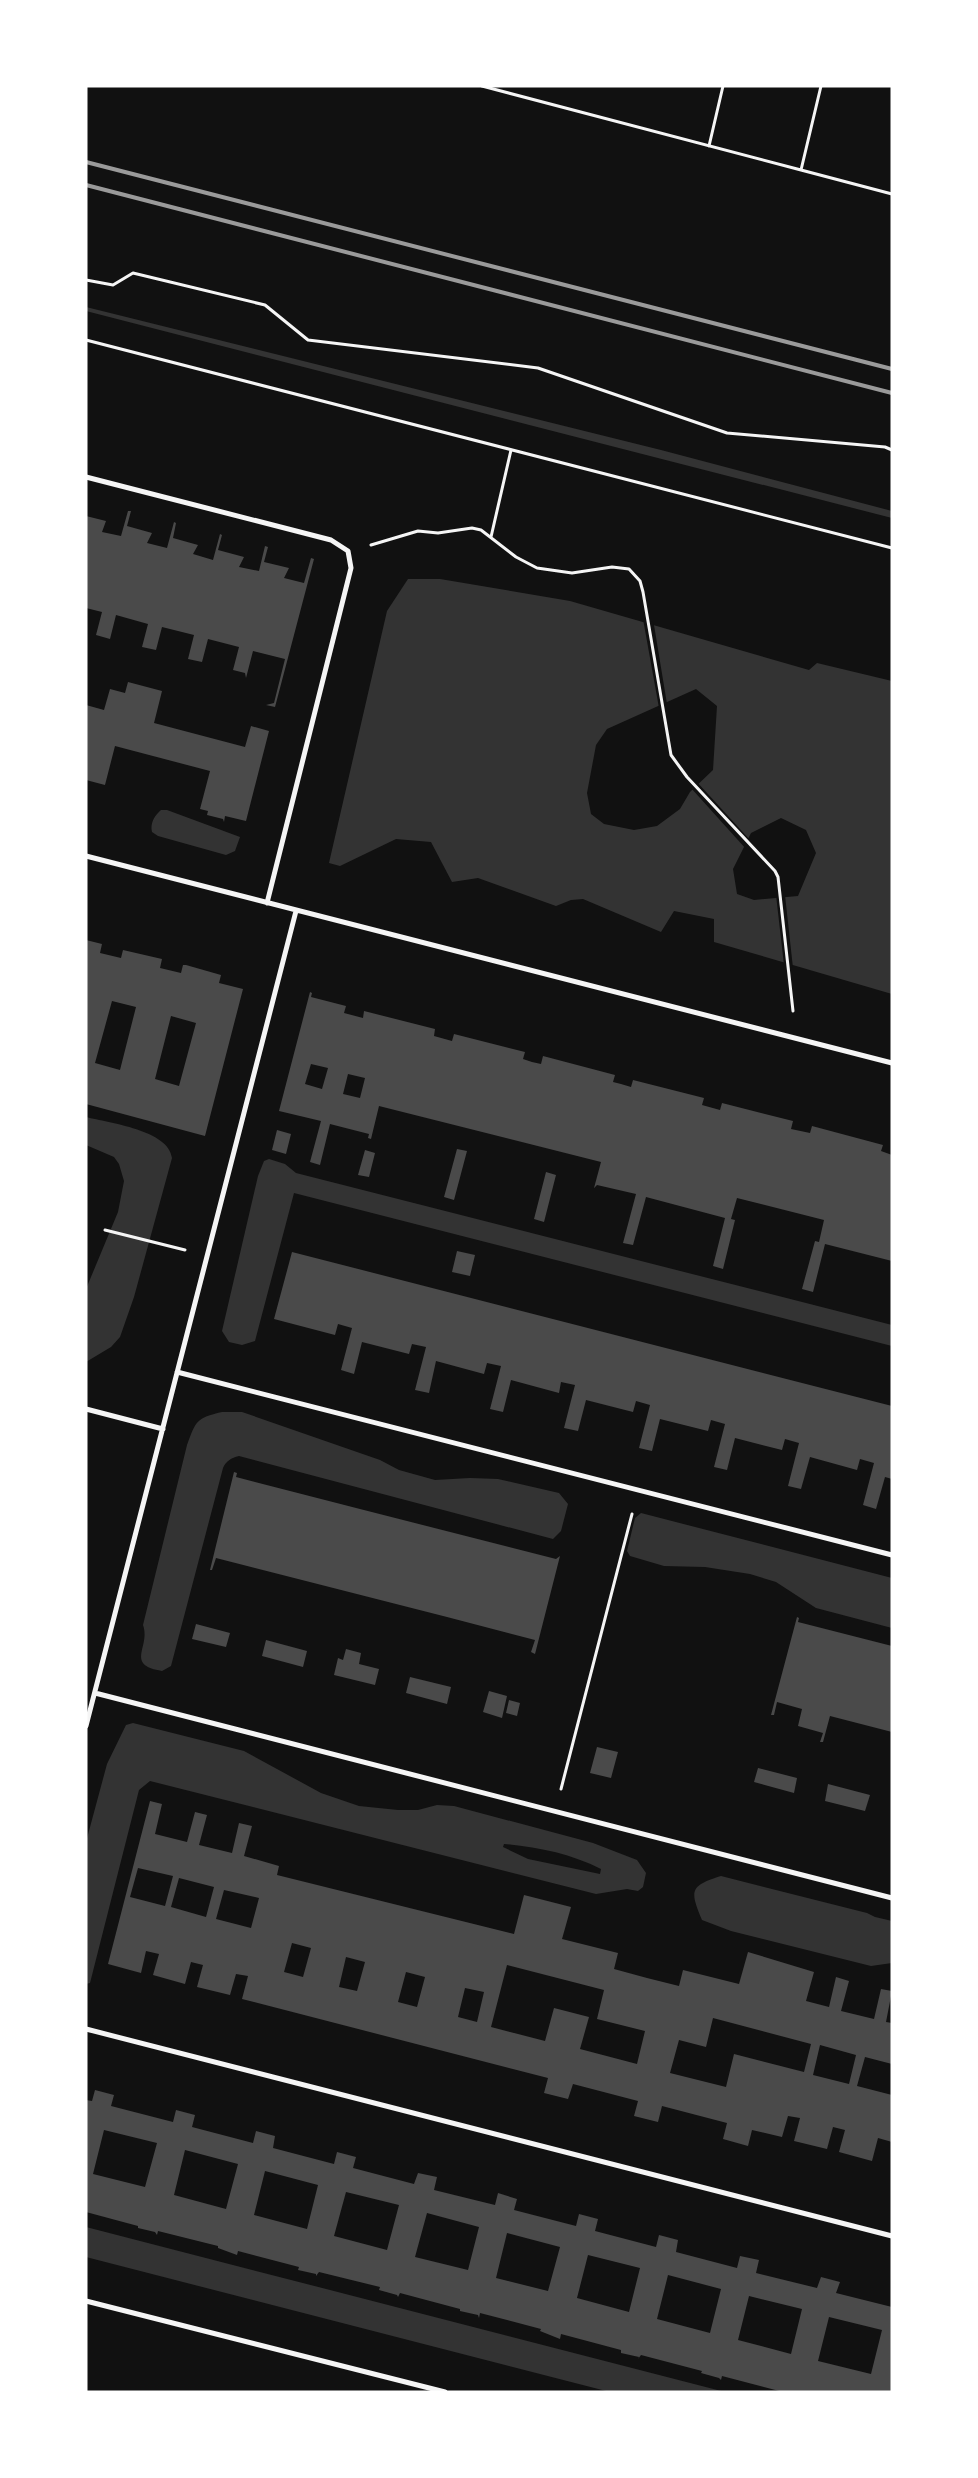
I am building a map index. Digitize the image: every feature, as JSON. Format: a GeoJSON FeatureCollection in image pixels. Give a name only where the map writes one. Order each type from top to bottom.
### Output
{"type":"FeatureCollection","features":[{"type":"Feature","properties":{"kind":"street"},"geometry":{"type":"LineString","coordinates":[[86,477],[331,540],[348,551],[351,568],[267,903]]}},
{"type":"Feature","properties":{"kind":"street"},"geometry":{"type":"LineString","coordinates":[[86,856],[892,1063]]}},
{"type":"Feature","properties":{"kind":"street"},"geometry":{"type":"LineString","coordinates":[[86,1726],[296,911]]}},
{"type":"Feature","properties":{"kind":"street"},"geometry":{"type":"LineString","coordinates":[[177,1372],[892,1555]]}},
{"type":"Feature","properties":{"kind":"street"},"geometry":{"type":"LineString","coordinates":[[86,1409],[163,1429]]}},
{"type":"Feature","properties":{"kind":"street"},"geometry":{"type":"LineString","coordinates":[[95,1693],[892,1898]]}},
{"type":"Feature","properties":{"kind":"street"},"geometry":{"type":"LineString","coordinates":[[86,2029],[892,2236]]}},
{"type":"Feature","properties":{"kind":"street"},"geometry":{"type":"LineString","coordinates":[[86,2301],[445,2392]]}},
{"type":"Feature","properties":{"kind":"path"},"geometry":{"type":"LineString","coordinates":[[482,86],[892,194]]}},
{"type":"Feature","properties":{"kind":"path"},"geometry":{"type":"LineString","coordinates":[[709,146],[722,86]]}},
{"type":"Feature","properties":{"kind":"path"},"geometry":{"type":"LineString","coordinates":[[801,170],[821,86]]}},
{"type":"Feature","properties":{"kind":"path"},"geometry":{"type":"LineString","coordinates":[[86,280],[113,286],[133,273],[265,305],[308,340],[538,368],[727,433],[885,447],[892,450]]}},
{"type":"Feature","properties":{"kind":"path"},"geometry":{"type":"LineString","coordinates":[[86,340],[892,548]]}},
{"type":"Feature","properties":{"kind":"path"},"geometry":{"type":"LineString","coordinates":[[491,537],[511,450]]}},
{"type":"Feature","properties":{"kind":"path"},"geometry":{"type":"LineString","coordinates":[[348,551],[418,531],[438,533],[472,528],[481,530],[516,557],[537,568],[572,573],[612,567],[629,569],[640,581],[643,592],[671,756],[687,777],[775,871],[779,882],[795,1038]]}},
{"type":"Feature","properties":{"kind":"path"},"geometry":{"type":"LineString","coordinates":[[105,1230],[206,1256]]}},
{"type":"Feature","properties":{"kind":"path"},"geometry":{"type":"LineString","coordinates":[[555,1811],[638,1490]]}},
{"type":"Feature","properties":{"kind":"shaded area"},"geometry":{"type":"Polygon","coordinates":[[[86,307],[661,450],[892,511],[892,518],[86,311],[86,307]]]}},
{"type":"Feature","properties":{"kind":"shaded area"},"geometry":{"type":"Polygon","coordinates":[[[408,579],[440,579],[570,601],[809,670],[817,663],[892,681],[892,994],[714,942],[714,919],[674,911],[661,932],[583,899],[571,900],[556,906],[478,878],[452,882],[431,842],[396,839],[340,866],[329,863],[387,611],[408,579]],[[696,689],[607,729],[596,745],[587,793],[591,814],[604,824],[634,830],[657,826],[680,809],[690,792],[713,770],[717,706],[696,689]],[[781,818],[751,833],[733,869],[737,894],[754,900],[798,896],[816,853],[806,830],[781,818]]]}},
{"type":"Feature","properties":{"kind":"shaded area"},"geometry":{"type":"Polygon","coordinates":[[[161,810],[167,810],[240,837],[235,851],[226,855],[158,836],[152,832],[152,823],[161,810]]]}},
{"type":"Feature","properties":{"kind":"shaded area"},"geometry":{"type":"Polygon","coordinates":[[[86,1117],[123,1125],[150,1134],[168,1148],[172,1158],[134,1297],[120,1337],[111,1347],[86,1362],[86,1289],[118,1212],[124,1181],[119,1164],[114,1157],[86,1145],[86,1117]]]}},
{"type":"Feature","properties":{"kind":"shaded area"},"geometry":{"type":"Polygon","coordinates":[[[269,1159],[285,1164],[296,1173],[892,1325],[892,1346],[294,1193],[255,1341],[242,1345],[229,1342],[222,1331],[258,1176],[264,1161],[269,1159]]]}},
{"type":"Feature","properties":{"kind":"shaded area"},"geometry":{"type":"Polygon","coordinates":[[[222,1412],[242,1412],[380,1460],[399,1470],[435,1480],[498,1479],[559,1493],[568,1504],[561,1531],[553,1539],[239,1456],[236,1457],[227,1462],[223,1468],[171,1666],[162,1671],[151,1668],[141,1660],[145,1633],[143,1625],[187,1445],[198,1422],[207,1416],[222,1412]]]}},
{"type":"Feature","properties":{"kind":"shaded area"},"geometry":{"type":"Polygon","coordinates":[[[641,1513],[892,1578],[892,1628],[816,1608],[776,1582],[750,1574],[705,1567],[664,1566],[630,1556],[627,1551],[635,1518],[641,1513]]]}},
{"type":"Feature","properties":{"kind":"shaded area"},"geometry":{"type":"Polygon","coordinates":[[[133,1723],[244,1751],[321,1793],[359,1806],[418,1810],[437,1805],[454,1806],[593,1843],[637,1860],[646,1873],[643,1887],[638,1891],[627,1889],[596,1894],[150,1781],[139,1790],[90,1983],[86,1984],[86,1842],[107,1764],[126,1725],[133,1723]],[[504,1844],[503,1847],[528,1859],[600,1874],[601,1869],[578,1859],[542,1849],[504,1844]]]}},
{"type":"Feature","properties":{"kind":"shaded area"},"geometry":{"type":"Polygon","coordinates":[[[721,1876],[892,1921],[892,1963],[871,1966],[731,1931],[702,1920],[695,1902],[695,1891],[703,1883],[721,1876]]]}},
{"type":"Feature","properties":{"kind":"shaded area"},"geometry":{"type":"Polygon","coordinates":[[[86,2227],[725,2392],[610,2392],[86,2257],[86,2227]]]}},
{"type":"Feature","properties":{"kind":"pier"},"geometry":{"type":"Polygon","coordinates":[[[643,619],[653,622],[654,625],[667,704],[659,708],[643,619]]]}},
{"type":"Feature","properties":{"kind":"pier"},"geometry":{"type":"Polygon","coordinates":[[[697,782],[750,840],[746,849],[691,788],[697,782]]]}},
{"type":"Feature","properties":{"kind":"pier"},"geometry":{"type":"Polygon","coordinates":[[[776,895],[785,895],[793,968],[784,965],[776,895]]]}},
{"type":"Feature","properties":{"kind":"building"},"geometry":{"type":"Polygon","coordinates":[[[128,511],[131,511],[127,526],[152,533],[147,543],[167,548],[174,522],[176,523],[173,538],[198,545],[193,554],[213,560],[220,534],[222,535],[218,550],[244,557],[239,567],[259,571],[265,546],[268,547],[264,562],[289,568],[284,578],[304,583],[311,558],[314,559],[275,707],[266,705],[274,703],[285,659],[253,651],[246,678],[245,673],[233,670],[239,647],[208,639],[202,662],[188,659],[194,635],[162,627],[156,650],[142,647],[148,624],[116,615],[110,639],[96,635],[102,612],[86,608],[86,516],[106,521],[102,532],[121,536],[128,511]]]}},
{"type":"Feature","properties":{"kind":"building"},"geometry":{"type":"Polygon","coordinates":[[[128,682],[162,691],[154,723],[245,747],[251,726],[269,731],[246,821],[225,816],[224,822],[223,819],[207,815],[208,811],[200,809],[210,771],[115,746],[105,785],[86,780],[86,705],[104,710],[110,689],[125,693],[128,682]]]}},
{"type":"Feature","properties":{"kind":"building"},"geometry":{"type":"Polygon","coordinates":[[[86,940],[102,944],[100,953],[121,958],[123,950],[162,959],[160,968],[181,973],[183,965],[186,965],[221,975],[219,983],[243,989],[205,1136],[86,1104],[86,940]],[[112,1001],[95,1063],[120,1070],[136,1007],[112,1001]],[[171,1016],[155,1079],[179,1086],[196,1023],[171,1016]]]}},
{"type":"Feature","properties":{"kind":"building"},"geometry":{"type":"Polygon","coordinates":[[[310,992],[312,993],[311,997],[346,1006],[344,1013],[363,1018],[364,1011],[435,1029],[434,1036],[452,1041],[454,1034],[525,1052],[523,1059],[532,1062],[541,1064],[543,1056],[615,1075],[613,1082],[631,1087],[633,1080],[704,1098],[702,1105],[720,1110],[722,1103],[793,1121],[791,1129],[810,1133],[812,1126],[883,1145],[881,1151],[892,1155],[892,1261],[825,1244],[813,1292],[802,1289],[815,1241],[819,1242],[824,1220],[737,1198],[731,1219],[735,1220],[723,1269],[713,1266],[725,1218],[646,1197],[633,1245],[623,1243],[636,1194],[597,1185],[594,1188],[601,1162],[379,1106],[371,1139],[368,1138],[369,1134],[330,1124],[320,1165],[310,1162],[321,1121],[279,1111],[310,992]],[[311,1064],[305,1084],[322,1089],[328,1068],[311,1064]],[[348,1074],[343,1094],[360,1098],[365,1078],[348,1074]]]}},
{"type":"Feature","properties":{"kind":"building"},"geometry":{"type":"Polygon","coordinates":[[[277,1130],[291,1134],[286,1154],[272,1150],[277,1130]]]}},
{"type":"Feature","properties":{"kind":"building"},"geometry":{"type":"Polygon","coordinates":[[[457,1149],[467,1151],[454,1200],[444,1197],[457,1149]]]}},
{"type":"Feature","properties":{"kind":"building"},"geometry":{"type":"Polygon","coordinates":[[[365,1150],[375,1153],[369,1177],[358,1175],[365,1150]]]}},
{"type":"Feature","properties":{"kind":"building"},"geometry":{"type":"Polygon","coordinates":[[[546,1172],[556,1175],[544,1222],[534,1219],[546,1172]]]}},
{"type":"Feature","properties":{"kind":"building"},"geometry":{"type":"Polygon","coordinates":[[[457,1251],[475,1255],[470,1276],[452,1272],[457,1251]]]}},
{"type":"Feature","properties":{"kind":"building"},"geometry":{"type":"Polygon","coordinates":[[[292,1252],[892,1406],[892,1479],[885,1477],[876,1509],[863,1505],[874,1463],[860,1459],[857,1470],[810,1457],[801,1489],[788,1486],[799,1443],[785,1439],[782,1450],[735,1438],[727,1470],[714,1467],[725,1424],[711,1420],[708,1431],[660,1419],[652,1451],[639,1448],[650,1405],[636,1401],[633,1412],[586,1400],[578,1431],[564,1428],[575,1385],[561,1382],[559,1393],[511,1380],[503,1412],[490,1409],[501,1366],[487,1363],[484,1374],[436,1361],[429,1393],[415,1390],[426,1347],[412,1344],[409,1354],[362,1342],[354,1374],[341,1370],[352,1328],[338,1324],[335,1335],[274,1319],[292,1252]]]}},
{"type":"Feature","properties":{"kind":"building"},"geometry":{"type":"Polygon","coordinates":[[[234,1472],[237,1473],[236,1477],[360,1509],[556,1559],[560,1556],[535,1654],[531,1652],[535,1640],[447,1617],[216,1558],[212,1570],[210,1570],[234,1472]]]}},
{"type":"Feature","properties":{"kind":"building"},"geometry":{"type":"Polygon","coordinates":[[[797,1617],[799,1618],[798,1622],[892,1646],[892,1732],[830,1716],[823,1742],[820,1742],[823,1733],[798,1726],[802,1709],[777,1702],[774,1715],[771,1715],[797,1617]]]}},
{"type":"Feature","properties":{"kind":"building"},"geometry":{"type":"Polygon","coordinates":[[[196,1624],[230,1633],[226,1647],[192,1639],[196,1624]]]}},
{"type":"Feature","properties":{"kind":"building"},"geometry":{"type":"Polygon","coordinates":[[[266,1640],[307,1651],[303,1667],[262,1656],[266,1640]]]}},
{"type":"Feature","properties":{"kind":"building"},"geometry":{"type":"Polygon","coordinates":[[[346,1649],[361,1653],[359,1664],[379,1669],[375,1685],[334,1675],[338,1658],[343,1660],[346,1649]]]}},
{"type":"Feature","properties":{"kind":"building"},"geometry":{"type":"Polygon","coordinates":[[[410,1677],[451,1687],[447,1704],[406,1693],[410,1677]]]}},
{"type":"Feature","properties":{"kind":"building"},"geometry":{"type":"Polygon","coordinates":[[[489,1691],[507,1696],[502,1718],[483,1712],[489,1691]]]}},
{"type":"Feature","properties":{"kind":"building"},"geometry":{"type":"Polygon","coordinates":[[[509,1700],[520,1703],[517,1716],[506,1713],[509,1700]]]}},
{"type":"Feature","properties":{"kind":"building"},"geometry":{"type":"Polygon","coordinates":[[[597,1747],[618,1752],[611,1778],[590,1773],[597,1747]]]}},
{"type":"Feature","properties":{"kind":"building"},"geometry":{"type":"Polygon","coordinates":[[[758,1768],[797,1778],[794,1793],[754,1782],[758,1768]]]}},
{"type":"Feature","properties":{"kind":"building"},"geometry":{"type":"Polygon","coordinates":[[[828,1784],[870,1795],[865,1811],[825,1801],[828,1784]]]}},
{"type":"Feature","properties":{"kind":"building"},"geometry":{"type":"Polygon","coordinates":[[[150,1801],[162,1804],[155,1834],[187,1842],[195,1812],[207,1815],[199,1845],[232,1853],[239,1823],[252,1826],[244,1856],[279,1866],[277,1875],[514,1934],[524,1895],[571,1907],[562,1939],[618,1953],[614,1969],[647,1978],[679,1986],[683,1970],[739,1984],[748,1952],[814,1972],[806,2001],[829,2007],[836,1977],[849,1981],[841,2011],[874,2019],[881,1989],[892,1991],[886,2022],[892,2023],[892,2064],[865,2057],[857,2086],[892,2095],[892,2142],[878,2138],[872,2161],[839,2152],[845,2130],[833,2127],[827,2149],[794,2141],[800,2118],[788,2116],[782,2137],[752,2130],[748,2146],[723,2139],[727,2123],[662,2106],[658,2122],[634,2116],[638,2101],[573,2084],[568,2099],[544,2093],[548,2078],[242,1999],[248,1976],[236,1974],[230,1995],[197,1987],[203,1965],[191,1962],[185,1984],[153,1975],[159,1954],[146,1951],[141,1973],[108,1964],[150,1801]],[[138,1868],[130,1897],[165,1906],[173,1876],[138,1868]],[[179,1878],[171,1907],[206,1917],[214,1887],[179,1878]],[[224,1890],[216,1919],[251,1928],[259,1898],[224,1890]],[[292,1943],[284,1972],[303,1977],[311,1948],[292,1943]],[[346,1957],[339,1987],[357,1991],[365,1962],[346,1957]],[[507,1965],[491,2027],[545,2041],[554,2008],[589,2017],[580,2049],[637,2064],[645,2031],[597,2019],[604,1990],[507,1965]],[[406,1972],[398,2002],[417,2007],[425,1977],[406,1972]],[[465,1988],[458,2017],[477,2022],[484,1992],[465,1988]],[[713,2018],[706,2047],[679,2040],[670,2073],[726,2087],[734,2054],[804,2072],[811,2044],[713,2018]],[[820,2045],[813,2075],[849,2084],[856,2055],[820,2045]]]}},
{"type":"Feature","properties":{"kind":"building"},"geometry":{"type":"Polygon","coordinates":[[[95,2090],[114,2095],[111,2106],[173,2122],[176,2110],[195,2115],[192,2127],[253,2143],[256,2131],[275,2136],[273,2148],[334,2164],[337,2152],[356,2157],[353,2168],[414,2184],[418,2173],[437,2177],[434,2190],[495,2205],[498,2193],[517,2199],[514,2210],[576,2226],[579,2214],[598,2219],[595,2231],[656,2247],[659,2235],[678,2240],[676,2252],[737,2268],[740,2256],[759,2260],[756,2273],[817,2288],[821,2277],[840,2282],[836,2293],[892,2307],[892,2392],[783,2392],[722,2376],[721,2380],[701,2373],[702,2371],[641,2355],[638,2359],[639,2357],[621,2353],[621,2350],[561,2334],[560,2339],[540,2331],[541,2329],[480,2313],[479,2318],[478,2315],[460,2311],[460,2309],[400,2293],[398,2297],[397,2295],[379,2290],[380,2287],[319,2272],[316,2276],[316,2274],[298,2270],[299,2267],[238,2251],[237,2255],[218,2248],[218,2246],[158,2231],[157,2235],[155,2232],[138,2228],[138,2226],[86,2212],[86,2100],[92,2101],[95,2090]],[[104,2130],[93,2174],[145,2187],[157,2143],[104,2130]],[[185,2150],[174,2195],[226,2209],[238,2164],[185,2150]],[[265,2171],[254,2215],[307,2229],[318,2185],[265,2171]],[[346,2192],[334,2236],[387,2250],[399,2205],[346,2192]],[[427,2213],[415,2257],[468,2270],[479,2227],[427,2213]],[[507,2233],[496,2278],[548,2291],[560,2247],[507,2233]],[[588,2255],[577,2298],[629,2312],[640,2268],[588,2255]],[[668,2275],[657,2319],[710,2333],[721,2289],[668,2275]],[[749,2296],[738,2340],[791,2354],[802,2309],[749,2296]],[[829,2317],[818,2361],[871,2374],[882,2330],[829,2317]]]}},
{"type":"Feature","properties":{"kind":"railway"},"geometry":{"type":"LineString","coordinates":[[86,162],[892,369]]}},
{"type":"Feature","properties":{"kind":"railway"},"geometry":{"type":"LineString","coordinates":[[86,185],[892,393]]}}]}
